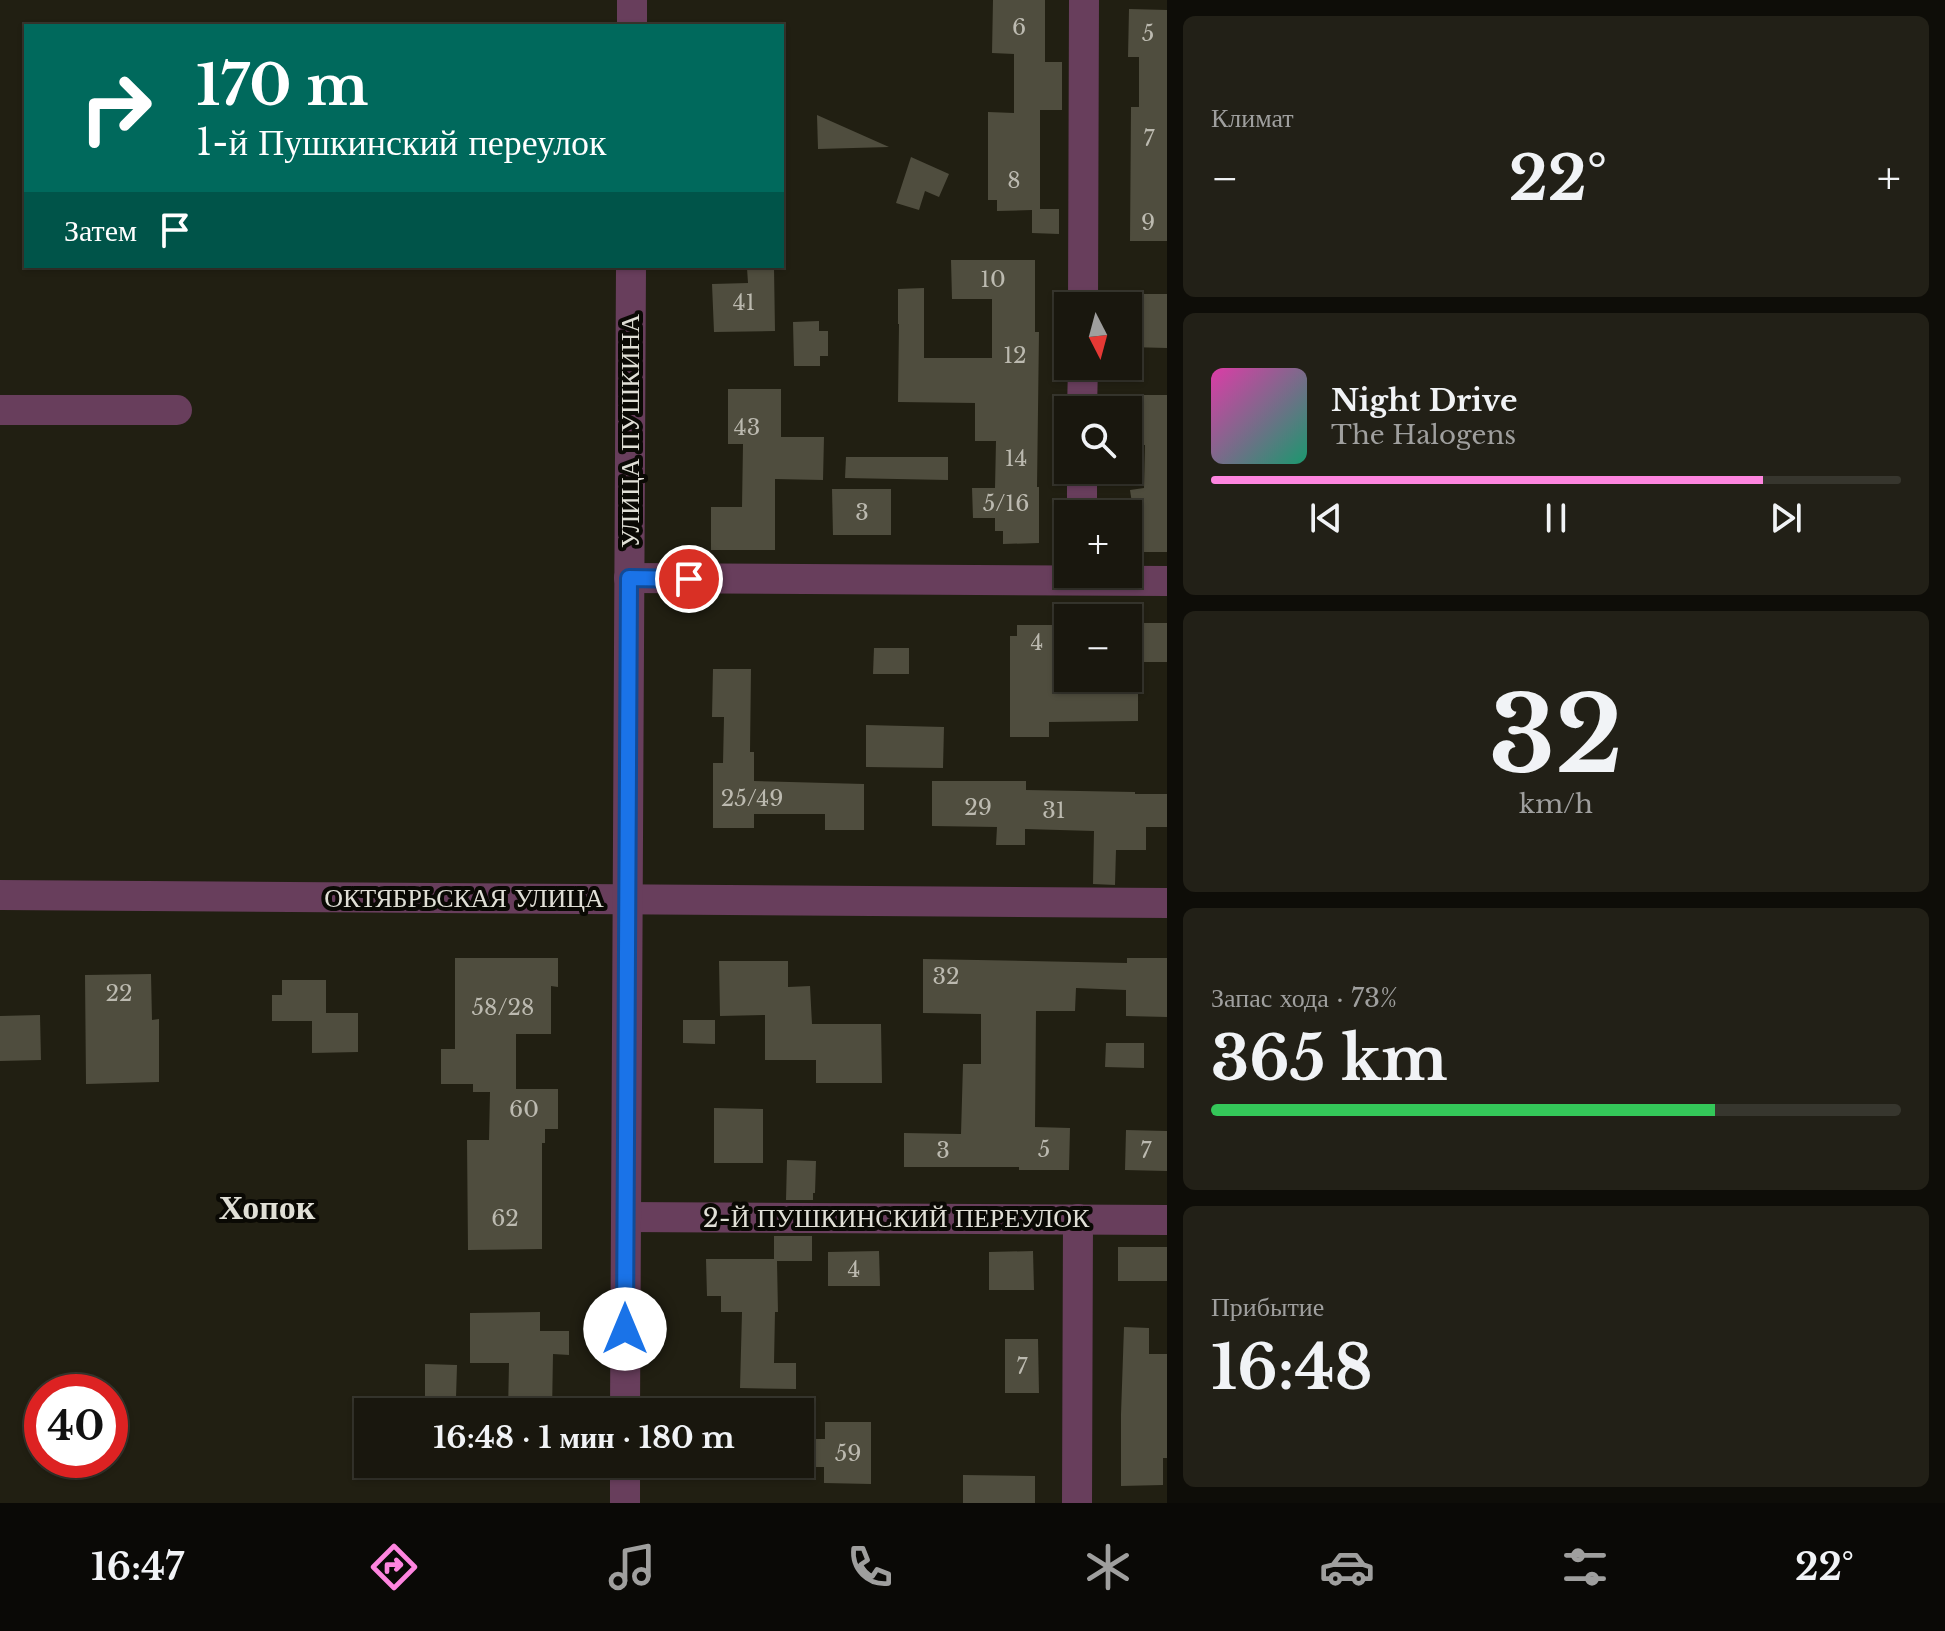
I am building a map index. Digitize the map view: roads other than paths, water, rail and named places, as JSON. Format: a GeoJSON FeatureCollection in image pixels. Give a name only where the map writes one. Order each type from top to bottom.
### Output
{"type":"FeatureCollection","features":[{"type":"Feature","properties":{"kind":"street"},"geometry":{"type":"LineString","coordinates":[[632,0],[632,24]]}},
{"type":"Feature","properties":{"kind":"street"},"geometry":{"type":"LineString","coordinates":[[1083,292],[1084,0]]}},
{"type":"Feature","properties":{"kind":"street","name":"УЛИЦА ПУШКИНА"},"geometry":{"type":"LineString","coordinates":[[625,1398],[631,268]]}},
{"type":"Feature","properties":{"kind":"street"},"geometry":{"type":"LineString","coordinates":[[0,410],[177,410]]}},
{"type":"Feature","properties":{"kind":"street"},"geometry":{"type":"LineString","coordinates":[[629,578],[1054,577]]}},
{"type":"Feature","properties":{"kind":"street"},"geometry":{"type":"LineString","coordinates":[[1142,580],[1167,581]]}},
{"type":"Feature","properties":{"kind":"street","name":"ОКТЯБРЬСКАЯ УЛИЦА"},"geometry":{"type":"LineString","coordinates":[[0,895],[1167,903]]}},
{"type":"Feature","properties":{"kind":"street","name":"2-Й ПУШКИНСКИЙ ПЕРЕУЛОК"},"geometry":{"type":"LineString","coordinates":[[626,1217],[1167,1220]]}},
{"type":"Feature","properties":{"kind":"street"},"geometry":{"type":"LineString","coordinates":[[1077,1503],[1078,1219]]}},
{"type":"Feature","properties":{"kind":"street"},"geometry":{"type":"LineString","coordinates":[[625,1478],[625,1503]]}},
{"type":"Feature","properties":{"kind":"district","name":"Хопок"},"geometry":{"type":"Point","coordinates":[267,1207]}}]}
